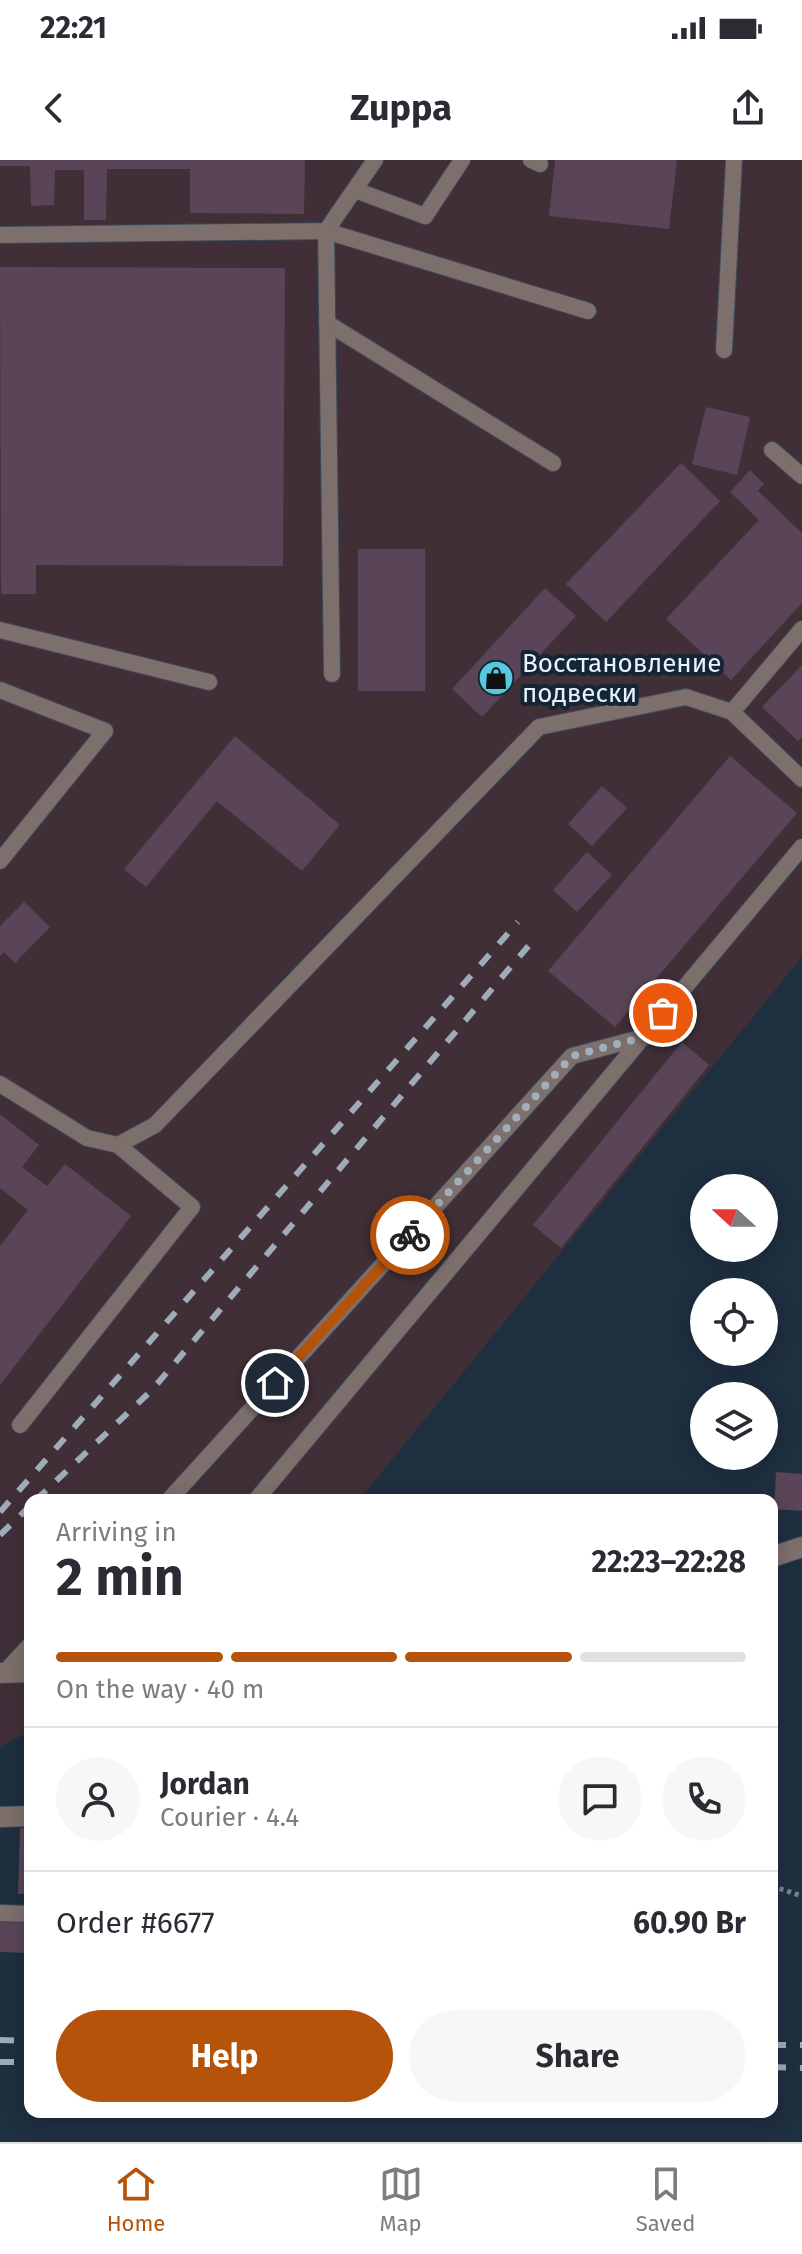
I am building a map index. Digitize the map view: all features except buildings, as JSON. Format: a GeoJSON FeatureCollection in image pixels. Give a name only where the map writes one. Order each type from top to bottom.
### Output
{"type":"FeatureCollection","features":[{"type":"Feature","properties":{"kind":"street"},"geometry":{"type":"LineString","coordinates":[[778,1555],[802,1547]]}},
{"type":"Feature","properties":{"kind":"street"},"geometry":{"type":"LineString","coordinates":[[3,1672],[24,1672]]}},
{"type":"Feature","properties":{"kind":"street"},"geometry":{"type":"LineString","coordinates":[[0,1817],[24,1816]]}},
{"type":"Feature","properties":{"kind":"lane"},"geometry":{"type":"LineString","coordinates":[[332,674],[326,231],[375,160]]}},
{"type":"Feature","properties":{"kind":"lane"},"geometry":{"type":"LineString","coordinates":[[355,190],[425,216],[462,160]]}},
{"type":"Feature","properties":{"kind":"lane"},"geometry":{"type":"LineString","coordinates":[[724,350],[734,160]]}},
{"type":"Feature","properties":{"kind":"lane"},"geometry":{"type":"LineString","coordinates":[[0,235],[326,231],[588,311]]}},
{"type":"Feature","properties":{"kind":"lane"},"geometry":{"type":"LineString","coordinates":[[327,323],[553,463]]}},
{"type":"Feature","properties":{"kind":"lane"},"geometry":{"type":"LineString","coordinates":[[772,450],[802,476]]}},
{"type":"Feature","properties":{"kind":"lane"},"geometry":{"type":"LineString","coordinates":[[732,712],[802,629]]}},
{"type":"Feature","properties":{"kind":"lane"},"geometry":{"type":"LineString","coordinates":[[0,630],[209,682]]}},
{"type":"Feature","properties":{"kind":"lane"},"geometry":{"type":"LineString","coordinates":[[0,690],[105,731],[0,861]]}},
{"type":"Feature","properties":{"kind":"lane"},"geometry":{"type":"LineString","coordinates":[[118,1145],[155,1125],[539,727],[686,697],[732,712],[802,779]]}},
{"type":"Feature","properties":{"kind":"lane"},"geometry":{"type":"LineString","coordinates":[[261,1494],[802,847]]}},
{"type":"Feature","properties":{"kind":"lane"},"geometry":{"type":"LineString","coordinates":[[174,1494],[572,1056],[644,1037]]}},
{"type":"Feature","properties":{"kind":"lane"},"geometry":{"type":"LineString","coordinates":[[0,1084],[87,1138],[118,1145],[192,1207],[20,1425]]}},
{"type":"Feature","properties":{"kind":"lane"},"geometry":{"type":"LineString","coordinates":[[3,1672],[24,1651]]}},
{"type":"Feature","properties":{"kind":"lane"},"geometry":{"type":"LineString","coordinates":[[0,1913],[24,1914]]}},
{"type":"Feature","properties":{"kind":"path"},"geometry":{"type":"LineString","coordinates":[[778,1888],[802,1896]]}},
{"type":"Feature","properties":{"kind":"shaded area"},"geometry":{"type":"Polygon","coordinates":[[[0,160],[802,160],[802,957],[364,1494],[24,1494],[24,1734],[0,1747],[0,160]]]}},
{"type":"Feature","properties":{"kind":"railway"},"geometry":{"type":"LineString","coordinates":[[0,1512],[518,922]]}},
{"type":"Feature","properties":{"kind":"railway"},"geometry":{"type":"LineString","coordinates":[[42,1494],[152,1390],[536,937]]}},
{"type":"Feature","properties":{"kind":"railway"},"geometry":{"type":"LineString","coordinates":[[0,1535],[24,1512]]}},
{"type":"Feature","properties":{"kind":"railway"},"geometry":{"type":"LineString","coordinates":[[0,2040],[24,2041]]}},
{"type":"Feature","properties":{"kind":"railway"},"geometry":{"type":"LineString","coordinates":[[778,2045],[802,2045]]}},
{"type":"Feature","properties":{"kind":"railway"},"geometry":{"type":"LineString","coordinates":[[0,2062],[24,2062]]}},
{"type":"Feature","properties":{"kind":"railway"},"geometry":{"type":"LineString","coordinates":[[778,2067],[802,2068]]}},
{"type":"Feature","properties":{"kind":"way so far"},"geometry":{"type":"LineString","coordinates":[[410,1235],[572,1056],[644,1037],[663,1013]]}},
{"type":"Feature","properties":{"kind":"place","name":"Восстановление подвески"},"geometry":{"type":"Point","coordinates":[496,678]}},
{"type":"Feature","properties":{"kind":"route"},"geometry":{"type":"LineString","coordinates":[[275,1383],[410,1235]]}}]}
